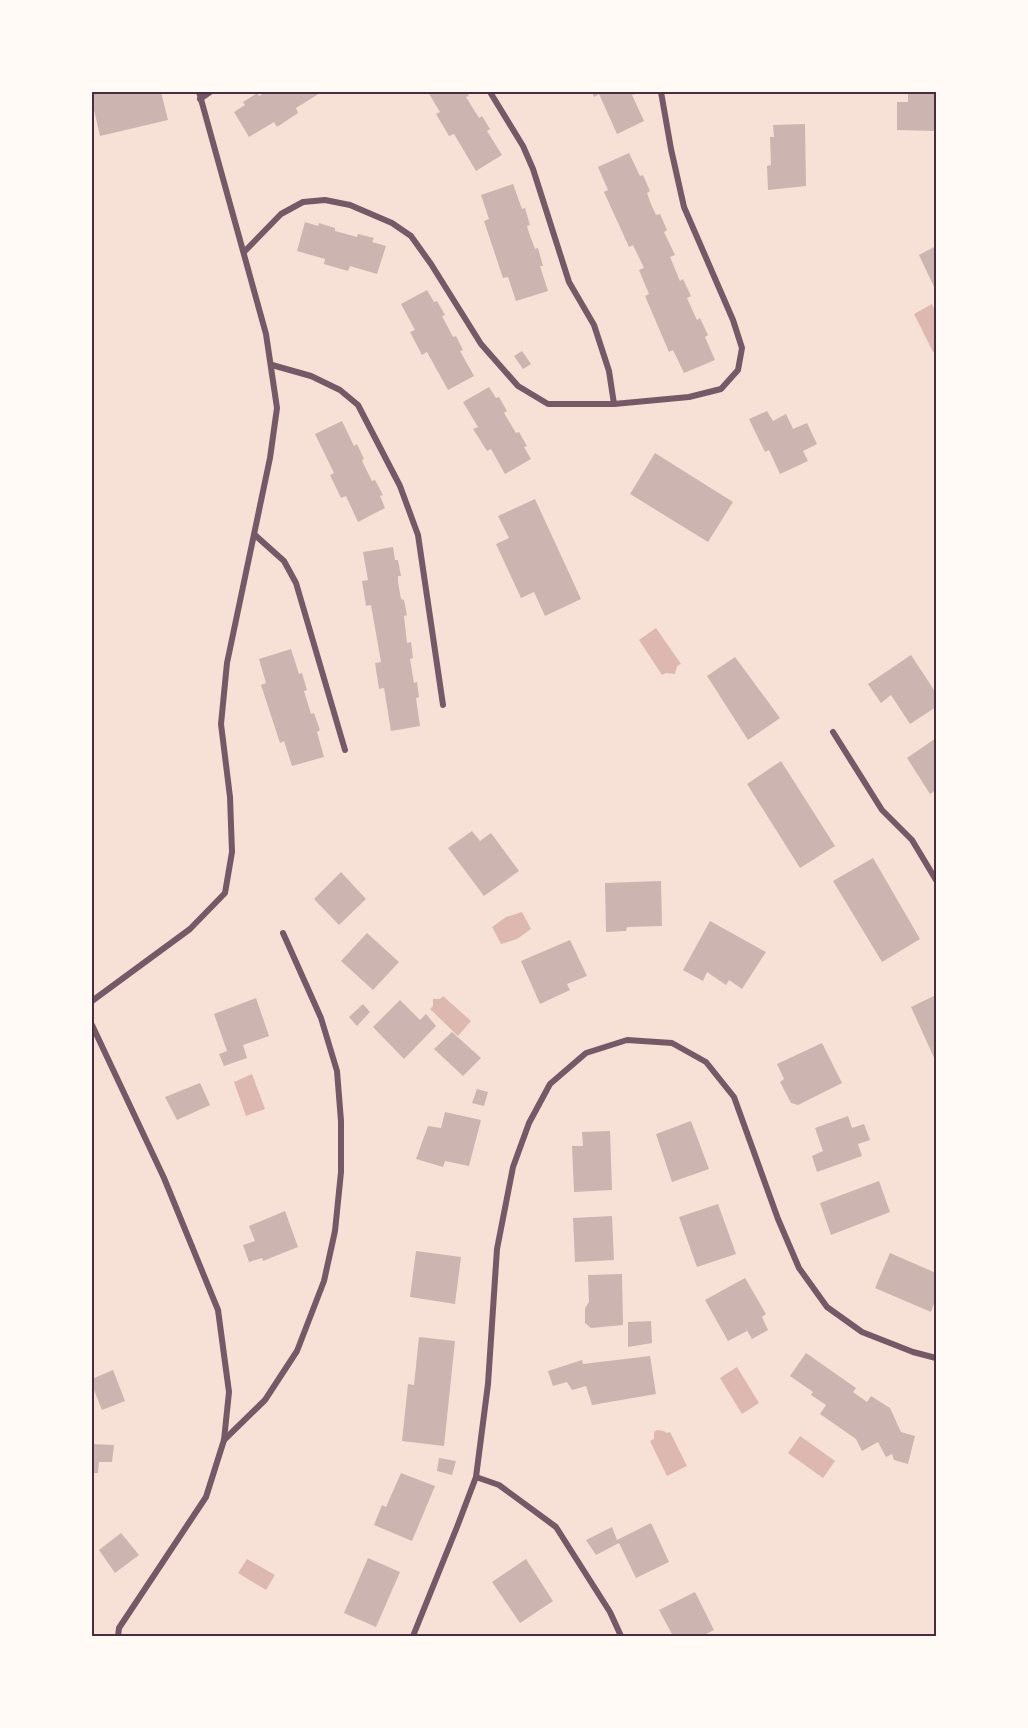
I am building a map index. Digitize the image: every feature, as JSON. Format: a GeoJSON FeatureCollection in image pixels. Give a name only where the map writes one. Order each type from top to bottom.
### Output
{"type":"FeatureCollection","features":[{"type":"Feature","properties":{"kind":"street"},"geometry":{"type":"LineString","coordinates":[[92,1001],[190,929],[225,893],[232,852],[230,797],[221,724],[227,663],[270,458],[276,408],[266,334],[200,95],[210,92]]}},
{"type":"Feature","properties":{"kind":"street"},"geometry":{"type":"LineString","coordinates":[[490,92],[523,146],[533,169],[569,282],[594,325],[609,371],[614,404]]}},
{"type":"Feature","properties":{"kind":"street"},"geometry":{"type":"LineString","coordinates":[[244,252],[280,214],[303,202],[325,200],[350,205],[392,223],[411,236],[481,344],[518,386],[548,404],[614,404],[689,397],[720,389],[738,370],[742,348],[733,320],[684,207],[661,92]]}},
{"type":"Feature","properties":{"kind":"street"},"geometry":{"type":"LineString","coordinates":[[272,365],[311,376],[340,390],[358,405],[395,476],[418,534],[443,705]]}},
{"type":"Feature","properties":{"kind":"street"},"geometry":{"type":"LineString","coordinates":[[255,534],[284,561],[296,583],[345,750]]}},
{"type":"Feature","properties":{"kind":"street"},"geometry":{"type":"LineString","coordinates":[[833,732],[882,810],[912,840],[936,880]]}},
{"type":"Feature","properties":{"kind":"street"},"geometry":{"type":"LineString","coordinates":[[224,1440],[266,1400],[297,1352],[324,1281],[335,1231],[341,1172],[341,1121],[337,1071],[321,1018],[283,933]]}},
{"type":"Feature","properties":{"kind":"street"},"geometry":{"type":"LineString","coordinates":[[92,1024],[164,1178],[218,1310],[229,1392],[224,1440],[206,1497],[119,1628],[118,1636]]}},
{"type":"Feature","properties":{"kind":"street"},"geometry":{"type":"LineString","coordinates":[[413,1636],[476,1477],[488,1384],[497,1250],[517,1156],[529,1123],[550,1084],[586,1053],[627,1040],[672,1043],[706,1062],[734,1097],[778,1219],[799,1268],[827,1307],[862,1332],[913,1352],[936,1358]]}},
{"type":"Feature","properties":{"kind":"street"},"geometry":{"type":"LineString","coordinates":[[476,1477],[499,1485],[556,1527],[610,1612],[621,1636]]}},
{"type":"Feature","properties":{"kind":"shaded area"},"geometry":{"type":"Polygon","coordinates":[[[932,304],[936,313],[936,351],[933,352],[914,314],[932,304]]]}},
{"type":"Feature","properties":{"kind":"shaded area"},"geometry":{"type":"Polygon","coordinates":[[[656,628],[681,664],[677,666],[675,674],[662,675],[639,640],[656,628]]]}},
{"type":"Feature","properties":{"kind":"shaded area"},"geometry":{"type":"Polygon","coordinates":[[[522,912],[531,929],[517,939],[501,944],[492,927],[506,917],[522,912]]]}},
{"type":"Feature","properties":{"kind":"shaded area"},"geometry":{"type":"Polygon","coordinates":[[[443,996],[471,1021],[458,1036],[430,1009],[433,1006],[433,999],[440,999],[443,996]]]}},
{"type":"Feature","properties":{"kind":"shaded area"},"geometry":{"type":"Polygon","coordinates":[[[252,1074],[265,1109],[246,1116],[234,1082],[252,1074]]]}},
{"type":"Feature","properties":{"kind":"shaded area"},"geometry":{"type":"Polygon","coordinates":[[[737,1367],[759,1403],[742,1414],[720,1378],[737,1367]]]}},
{"type":"Feature","properties":{"kind":"shaded area"},"geometry":{"type":"Polygon","coordinates":[[[657,1430],[670,1432],[687,1466],[667,1476],[650,1441],[654,1439],[654,1432],[657,1430]]]}},
{"type":"Feature","properties":{"kind":"shaded area"},"geometry":{"type":"Polygon","coordinates":[[[800,1436],[835,1461],[823,1478],[788,1453],[800,1436]]]}},
{"type":"Feature","properties":{"kind":"shaded area"},"geometry":{"type":"Polygon","coordinates":[[[247,1559],[275,1575],[266,1590],[238,1573],[247,1559]]]}},
{"type":"Feature","properties":{"kind":"building"},"geometry":{"type":"Polygon","coordinates":[[[92,92],[161,92],[168,120],[100,136],[92,92]]]}},
{"type":"Feature","properties":{"kind":"building"},"geometry":{"type":"Polygon","coordinates":[[[266,92],[320,93],[296,108],[298,113],[277,127],[274,122],[249,137],[234,112],[245,105],[243,102],[257,93],[259,96],[266,92]]]}},
{"type":"Feature","properties":{"kind":"building"},"geometry":{"type":"Polygon","coordinates":[[[428,92],[467,92],[469,96],[466,97],[479,118],[482,116],[490,129],[487,131],[502,155],[476,171],[454,134],[449,136],[436,114],[440,112],[428,92]]]}},
{"type":"Feature","properties":{"kind":"building"},"geometry":{"type":"Polygon","coordinates":[[[592,92],[634,92],[635,94],[632,95],[644,121],[617,134],[599,94],[594,97],[592,92]]]}},
{"type":"Feature","properties":{"kind":"building"},"geometry":{"type":"Polygon","coordinates":[[[908,92],[936,92],[936,131],[897,130],[897,102],[908,102],[908,92]]]}},
{"type":"Feature","properties":{"kind":"building"},"geometry":{"type":"Polygon","coordinates":[[[805,124],[806,186],[768,190],[767,166],[771,165],[770,137],[774,137],[773,125],[805,124]]]}},
{"type":"Feature","properties":{"kind":"building"},"geometry":{"type":"Polygon","coordinates":[[[629,153],[650,191],[647,193],[656,215],[660,214],[667,230],[664,232],[675,255],[670,257],[680,281],[683,279],[691,296],[687,298],[697,320],[700,318],[708,335],[705,337],[715,360],[684,373],[673,350],[669,352],[645,296],[649,294],[639,270],[644,268],[633,245],[629,247],[604,192],[608,190],[598,167],[629,153]]]}},
{"type":"Feature","properties":{"kind":"building"},"geometry":{"type":"Polygon","coordinates":[[[513,184],[522,209],[525,208],[530,225],[527,226],[528,230],[535,249],[538,248],[543,266],[540,266],[548,291],[516,301],[508,277],[503,278],[484,221],[489,219],[481,195],[513,184]]]}},
{"type":"Feature","properties":{"kind":"building"},"geometry":{"type":"Polygon","coordinates":[[[305,222],[318,226],[319,223],[335,228],[335,231],[357,237],[358,234],[374,238],[372,242],[386,246],[377,274],[350,266],[348,271],[324,264],[325,259],[297,251],[305,222]]]}},
{"type":"Feature","properties":{"kind":"building"},"geometry":{"type":"Polygon","coordinates":[[[936,246],[936,291],[919,255],[936,246]]]}},
{"type":"Feature","properties":{"kind":"building"},"geometry":{"type":"Polygon","coordinates":[[[427,290],[445,315],[442,316],[453,337],[456,336],[463,350],[460,351],[474,376],[448,390],[427,352],[422,355],[410,332],[415,330],[401,304],[427,290]]]}},
{"type":"Feature","properties":{"kind":"building"},"geometry":{"type":"Polygon","coordinates":[[[522,351],[531,364],[523,369],[514,356],[522,351]]]}},
{"type":"Feature","properties":{"kind":"building"},"geometry":{"type":"Polygon","coordinates":[[[489,387],[496,398],[499,397],[507,411],[504,413],[516,433],[519,432],[531,459],[505,474],[491,449],[487,451],[473,429],[478,427],[463,402],[489,387]]]}},
{"type":"Feature","properties":{"kind":"building"},"geometry":{"type":"Polygon","coordinates":[[[767,411],[773,421],[786,414],[793,429],[807,423],[817,444],[803,451],[808,461],[780,474],[769,450],[765,452],[749,419],[767,411]]]}},
{"type":"Feature","properties":{"kind":"building"},"geometry":{"type":"Polygon","coordinates":[[[342,421],[354,446],[357,444],[372,481],[375,480],[383,495],[380,496],[385,508],[358,522],[346,496],[341,498],[330,475],[334,473],[315,434],[342,421]]]}},
{"type":"Feature","properties":{"kind":"building"},"geometry":{"type":"Polygon","coordinates":[[[655,453],[733,502],[708,542],[630,494],[655,453]]]}},
{"type":"Feature","properties":{"kind":"building"},"geometry":{"type":"Polygon","coordinates":[[[535,499],[581,599],[545,616],[534,592],[521,598],[496,544],[509,538],[498,516],[535,499]]]}},
{"type":"Feature","properties":{"kind":"building"},"geometry":{"type":"Polygon","coordinates":[[[393,547],[401,576],[398,576],[398,582],[401,599],[404,600],[407,615],[404,616],[407,643],[411,642],[413,658],[410,659],[414,683],[417,682],[419,697],[416,698],[420,726],[391,731],[384,688],[379,689],[375,663],[381,662],[371,605],[366,606],[362,581],[368,580],[363,552],[393,547]]]}},
{"type":"Feature","properties":{"kind":"building"},"geometry":{"type":"Polygon","coordinates":[[[291,649],[299,674],[302,673],[307,690],[304,691],[311,714],[314,713],[320,730],[317,732],[324,757],[292,766],[284,741],[280,743],[261,685],[266,683],[259,659],[291,649]]]}},
{"type":"Feature","properties":{"kind":"building"},"geometry":{"type":"Polygon","coordinates":[[[911,655],[936,693],[936,707],[910,724],[891,695],[881,703],[868,684],[911,655]]]}},
{"type":"Feature","properties":{"kind":"building"},"geometry":{"type":"Polygon","coordinates":[[[735,657],[780,718],[748,740],[707,676],[735,657]]]}},
{"type":"Feature","properties":{"kind":"building"},"geometry":{"type":"Polygon","coordinates":[[[936,738],[936,790],[930,794],[907,758],[936,738]]]}},
{"type":"Feature","properties":{"kind":"building"},"geometry":{"type":"Polygon","coordinates":[[[781,761],[835,846],[800,868],[747,784],[781,761]]]}},
{"type":"Feature","properties":{"kind":"building"},"geometry":{"type":"Polygon","coordinates":[[[472,831],[480,841],[491,833],[519,871],[484,896],[448,848],[472,831]]]}},
{"type":"Feature","properties":{"kind":"building"},"geometry":{"type":"Polygon","coordinates":[[[873,858],[920,939],[882,962],[833,881],[873,858]]]}},
{"type":"Feature","properties":{"kind":"building"},"geometry":{"type":"Polygon","coordinates":[[[341,872],[366,899],[339,925],[314,899],[341,872]]]}},
{"type":"Feature","properties":{"kind":"building"},"geometry":{"type":"Polygon","coordinates":[[[661,881],[662,926],[627,927],[626,931],[606,932],[605,883],[661,881]]]}},
{"type":"Feature","properties":{"kind":"building"},"geometry":{"type":"Polygon","coordinates":[[[710,921],[766,952],[742,989],[729,980],[726,985],[707,972],[703,981],[683,970],[710,921]]]}},
{"type":"Feature","properties":{"kind":"building"},"geometry":{"type":"Polygon","coordinates":[[[367,933],[399,962],[373,990],[341,961],[367,933]]]}},
{"type":"Feature","properties":{"kind":"building"},"geometry":{"type":"Polygon","coordinates":[[[570,940],[587,976],[567,984],[570,990],[540,1004],[521,961],[570,940]]]}},
{"type":"Feature","properties":{"kind":"building"},"geometry":{"type":"Polygon","coordinates":[[[936,995],[936,1062],[911,1007],[936,995]]]}},
{"type":"Feature","properties":{"kind":"building"},"geometry":{"type":"Polygon","coordinates":[[[256,998],[269,1036],[243,1045],[247,1058],[224,1066],[219,1054],[227,1051],[214,1014],[256,998]]]}},
{"type":"Feature","properties":{"kind":"building"},"geometry":{"type":"Polygon","coordinates":[[[400,1000],[420,1020],[426,1014],[436,1026],[404,1059],[373,1027],[400,1000]]]}},
{"type":"Feature","properties":{"kind":"building"},"geometry":{"type":"Polygon","coordinates":[[[363,1004],[370,1012],[357,1026],[349,1017],[363,1004]]]}},
{"type":"Feature","properties":{"kind":"building"},"geometry":{"type":"Polygon","coordinates":[[[452,1032],[481,1058],[463,1076],[434,1049],[452,1032]]]}},
{"type":"Feature","properties":{"kind":"building"},"geometry":{"type":"Polygon","coordinates":[[[822,1043],[842,1083],[798,1105],[791,1103],[780,1082],[784,1079],[777,1064],[822,1043]]]}},
{"type":"Feature","properties":{"kind":"building"},"geometry":{"type":"Polygon","coordinates":[[[200,1083],[210,1105],[177,1120],[165,1097],[200,1083]]]}},
{"type":"Feature","properties":{"kind":"building"},"geometry":{"type":"Polygon","coordinates":[[[477,1089],[488,1092],[484,1106],[472,1103],[477,1089]]]}},
{"type":"Feature","properties":{"kind":"building"},"geometry":{"type":"Polygon","coordinates":[[[445,1112],[481,1120],[469,1166],[445,1161],[443,1167],[416,1159],[428,1126],[441,1128],[445,1112]]]}},
{"type":"Feature","properties":{"kind":"building"},"geometry":{"type":"Polygon","coordinates":[[[848,1116],[852,1128],[864,1124],[870,1140],[858,1144],[862,1156],[817,1172],[812,1156],[823,1151],[815,1128],[848,1116]]]}},
{"type":"Feature","properties":{"kind":"building"},"geometry":{"type":"Polygon","coordinates":[[[691,1121],[709,1169],[672,1182],[656,1134],[691,1121]]]}},
{"type":"Feature","properties":{"kind":"building"},"geometry":{"type":"Polygon","coordinates":[[[610,1131],[612,1190],[574,1192],[572,1146],[583,1146],[582,1132],[610,1131]]]}},
{"type":"Feature","properties":{"kind":"building"},"geometry":{"type":"Polygon","coordinates":[[[879,1181],[890,1212],[831,1235],[820,1203],[879,1181]]]}},
{"type":"Feature","properties":{"kind":"building"},"geometry":{"type":"Polygon","coordinates":[[[718,1204],[736,1254],[697,1267],[679,1217],[718,1204]]]}},
{"type":"Feature","properties":{"kind":"building"},"geometry":{"type":"Polygon","coordinates":[[[285,1211],[298,1247],[263,1261],[262,1258],[249,1262],[243,1245],[255,1241],[249,1226],[285,1211]]]}},
{"type":"Feature","properties":{"kind":"building"},"geometry":{"type":"Polygon","coordinates":[[[612,1216],[614,1260],[575,1262],[573,1218],[612,1216]]]}},
{"type":"Feature","properties":{"kind":"building"},"geometry":{"type":"Polygon","coordinates":[[[416,1251],[461,1257],[455,1304],[410,1297],[416,1251]]]}},
{"type":"Feature","properties":{"kind":"building"},"geometry":{"type":"Polygon","coordinates":[[[890,1253],[936,1273],[936,1298],[931,1312],[875,1288],[890,1253]]]}},
{"type":"Feature","properties":{"kind":"building"},"geometry":{"type":"Polygon","coordinates":[[[622,1274],[623,1325],[591,1328],[585,1323],[585,1308],[589,1302],[588,1275],[622,1274]]]}},
{"type":"Feature","properties":{"kind":"building"},"geometry":{"type":"Polygon","coordinates":[[[745,1278],[766,1314],[762,1317],[768,1330],[752,1339],[745,1327],[747,1331],[728,1341],[705,1300],[745,1278]]]}},
{"type":"Feature","properties":{"kind":"building"},"geometry":{"type":"Polygon","coordinates":[[[651,1321],[652,1343],[628,1347],[628,1322],[651,1321]]]}},
{"type":"Feature","properties":{"kind":"building"},"geometry":{"type":"Polygon","coordinates":[[[419,1337],[455,1341],[444,1446],[402,1441],[408,1384],[414,1385],[419,1337]]]}},
{"type":"Feature","properties":{"kind":"building"},"geometry":{"type":"Polygon","coordinates":[[[806,1353],[856,1388],[853,1392],[867,1402],[871,1396],[890,1408],[901,1432],[915,1436],[908,1464],[894,1460],[892,1454],[886,1457],[878,1442],[862,1451],[856,1439],[820,1414],[826,1405],[811,1395],[813,1392],[790,1376],[806,1353]]]}},
{"type":"Feature","properties":{"kind":"building"},"geometry":{"type":"Polygon","coordinates":[[[650,1356],[656,1394],[592,1405],[586,1386],[572,1390],[567,1382],[553,1386],[548,1371],[582,1360],[583,1364],[650,1356]]]}},
{"type":"Feature","properties":{"kind":"building"},"geometry":{"type":"Polygon","coordinates":[[[113,1370],[125,1401],[102,1410],[92,1385],[92,1379],[113,1370]]]}},
{"type":"Feature","properties":{"kind":"building"},"geometry":{"type":"Polygon","coordinates":[[[92,1444],[114,1445],[112,1462],[99,1462],[98,1473],[92,1473],[92,1444]]]}},
{"type":"Feature","properties":{"kind":"building"},"geometry":{"type":"Polygon","coordinates":[[[439,1458],[456,1461],[452,1475],[437,1471],[439,1458]]]}},
{"type":"Feature","properties":{"kind":"building"},"geometry":{"type":"Polygon","coordinates":[[[401,1473],[435,1486],[412,1541],[374,1525],[382,1505],[386,1507],[401,1473]]]}},
{"type":"Feature","properties":{"kind":"building"},"geometry":{"type":"Polygon","coordinates":[[[651,1523],[669,1562],[636,1578],[619,1543],[596,1555],[586,1540],[612,1527],[617,1540],[651,1523]]]}},
{"type":"Feature","properties":{"kind":"building"},"geometry":{"type":"Polygon","coordinates":[[[121,1533],[139,1555],[115,1573],[99,1550],[121,1533]]]}},
{"type":"Feature","properties":{"kind":"building"},"geometry":{"type":"Polygon","coordinates":[[[368,1558],[400,1572],[376,1627],[344,1613],[368,1558]]]}},
{"type":"Feature","properties":{"kind":"building"},"geometry":{"type":"Polygon","coordinates":[[[526,1559],[553,1601],[520,1623],[492,1582],[526,1559]]]}},
{"type":"Feature","properties":{"kind":"building"},"geometry":{"type":"Polygon","coordinates":[[[695,1592],[714,1630],[702,1636],[673,1636],[659,1610],[695,1592]]]}}]}
